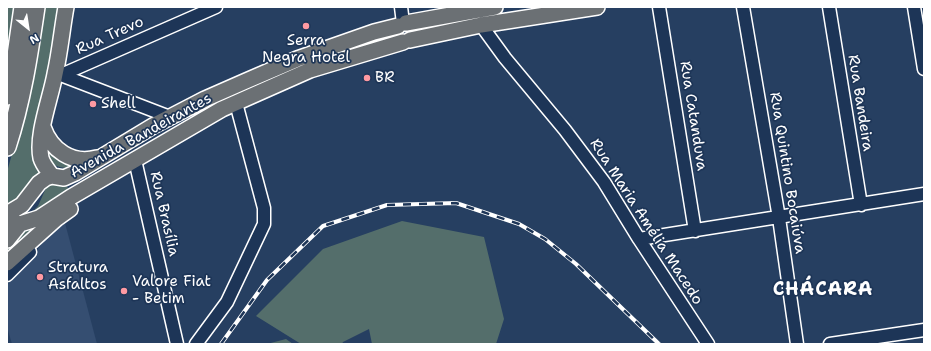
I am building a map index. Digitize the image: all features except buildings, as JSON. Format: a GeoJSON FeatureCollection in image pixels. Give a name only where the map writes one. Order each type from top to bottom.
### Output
{"type":"FeatureCollection","features":[{"type":"Feature","properties":{"kind":"highway"},"geometry":{"type":"LineString","coordinates":[[7,96],[14,69],[23,7]]}},
{"type":"Feature","properties":{"kind":"highway"},"geometry":{"type":"LineString","coordinates":[[7,147],[16,119],[28,66],[36,7]]}},
{"type":"Feature","properties":{"kind":"main road"},"geometry":{"type":"LineString","coordinates":[[66,7],[58,74],[43,127],[40,145],[41,158],[45,166],[58,177],[72,185],[73,191],[71,197]]}},
{"type":"Feature","properties":{"kind":"main road","name":"Avenida Bandeirantes"},"geometry":{"type":"LineString","coordinates":[[7,214],[22,206],[39,183],[46,178],[58,177],[102,156],[170,117],[232,87],[297,59],[374,32],[402,24],[495,7]]}},
{"type":"Feature","properties":{"kind":"main road","name":"Avenida Bandeirantes"},"geometry":{"type":"LineString","coordinates":[[13,222],[39,218],[71,197],[222,109],[310,70],[406,41],[481,25],[597,7]]}},
{"type":"Feature","properties":{"kind":"main road"},"geometry":{"type":"LineString","coordinates":[[402,24],[396,29],[396,36],[406,41]]}},
{"type":"Feature","properties":{"kind":"main road"},"geometry":{"type":"LineString","coordinates":[[43,127],[51,144],[66,155],[84,160],[102,156]]}},
{"type":"Feature","properties":{"kind":"main road"},"geometry":{"type":"LineString","coordinates":[[7,264],[56,220],[135,160],[133,139]]}},
{"type":"Feature","properties":{"kind":"main road"},"geometry":{"type":"LineString","coordinates":[[7,240],[13,222]]}},
{"type":"Feature","properties":{"kind":"street","name":"Rua Trevo"},"geometry":{"type":"LineString","coordinates":[[58,74],[216,7]]}},
{"type":"Feature","properties":{"kind":"street"},"geometry":{"type":"LineString","coordinates":[[401,7],[402,24]]}},
{"type":"Feature","properties":{"kind":"street","name":"Rua Catanduva"},"geometry":{"type":"LineString","coordinates":[[659,7],[695,230]]}},
{"type":"Feature","properties":{"kind":"street","name":"Rua Quintino Bocaiúva"},"geometry":{"type":"LineString","coordinates":[[743,7],[779,218],[797,344]]}},
{"type":"Feature","properties":{"kind":"street","name":"Rua Bandeira"},"geometry":{"type":"LineString","coordinates":[[829,7],[861,204]]}},
{"type":"Feature","properties":{"kind":"street"},"geometry":{"type":"LineString","coordinates":[[914,7],[924,69]]}},
{"type":"Feature","properties":{"kind":"street","name":"Rua Maria Amélia Macedo"},"geometry":{"type":"LineString","coordinates":[[481,25],[505,58],[565,130],[604,182],[639,239],[708,344]]}},
{"type":"Feature","properties":{"kind":"street"},"geometry":{"type":"LineString","coordinates":[[58,74],[170,117]]}},
{"type":"Feature","properties":{"kind":"street"},"geometry":{"type":"LineString","coordinates":[[196,344],[227,302],[264,224],[264,208],[236,103]]}},
{"type":"Feature","properties":{"kind":"street","name":"Rua Brasília"},"geometry":{"type":"LineString","coordinates":[[135,160],[177,344]]}},
{"type":"Feature","properties":{"kind":"street"},"geometry":{"type":"LineString","coordinates":[[639,239],[924,194]]}},
{"type":"Feature","properties":{"kind":"street"},"geometry":{"type":"LineString","coordinates":[[7,275],[32,249],[56,220]]}},
{"type":"Feature","properties":{"kind":"street"},"geometry":{"type":"LineString","coordinates":[[830,344],[924,330]]}},
{"type":"Feature","properties":{"kind":"shaded area","name":"Stratura Asfaltos"},"geometry":{"type":"Polygon","coordinates":[[[65,223],[97,344],[12,344],[7,327],[7,285],[54,230],[65,223]]]}},
{"type":"Feature","properties":{"kind":"green space"},"geometry":{"type":"Polygon","coordinates":[[[7,7],[15,7],[7,64],[7,7]]]}},
{"type":"Feature","properties":{"kind":"green space"},"geometry":{"type":"Polygon","coordinates":[[[44,7],[60,7],[42,171],[30,181],[22,199],[7,210],[7,172],[27,99],[44,7]]]}},
{"type":"Feature","properties":{"kind":"green space"},"geometry":{"type":"Polygon","coordinates":[[[47,147],[77,165],[65,168],[47,160],[47,147]]]}},
{"type":"Feature","properties":{"kind":"green space"},"geometry":{"type":"Polygon","coordinates":[[[56,182],[65,184],[68,188],[66,192],[27,217],[38,206],[46,188],[56,182]]]}},
{"type":"Feature","properties":{"kind":"green space"},"geometry":{"type":"Polygon","coordinates":[[[402,221],[484,237],[504,319],[496,344],[372,344],[369,329],[343,342],[342,344],[301,344],[256,316],[323,249],[402,221]]]}},
{"type":"Feature","properties":{"kind":"green space"},"geometry":{"type":"Polygon","coordinates":[[[35,226],[7,253],[9,241],[15,234],[19,231],[35,226]]]}},
{"type":"Feature","properties":{"kind":"green space"},"geometry":{"type":"Polygon","coordinates":[[[286,339],[293,344],[267,344],[286,339]]]}},
{"type":"Feature","properties":{"kind":"railway"},"geometry":{"type":"LineString","coordinates":[[221,344],[267,280],[323,226],[387,205],[456,203],[519,224],[545,239],[576,264],[659,344]]}},
{"type":"Feature","properties":{"kind":"place","name":"Serra Negra Hotel"},"geometry":{"type":"Point","coordinates":[306,26]}},
{"type":"Feature","properties":{"kind":"place","name":"BR"},"geometry":{"type":"Point","coordinates":[367,78]}},
{"type":"Feature","properties":{"kind":"place","name":"Shell"},"geometry":{"type":"Point","coordinates":[93,104]}},
{"type":"Feature","properties":{"kind":"place","name":"Stratura Asfaltos"},"geometry":{"type":"Point","coordinates":[40,277]}},
{"type":"Feature","properties":{"kind":"place","name":"Valore Fiat - Betim"},"geometry":{"type":"Point","coordinates":[124,291]}},
{"type":"Feature","properties":{"kind":"district","name":"CHÁCARA"},"geometry":{"type":"Point","coordinates":[823,290]}}]}
